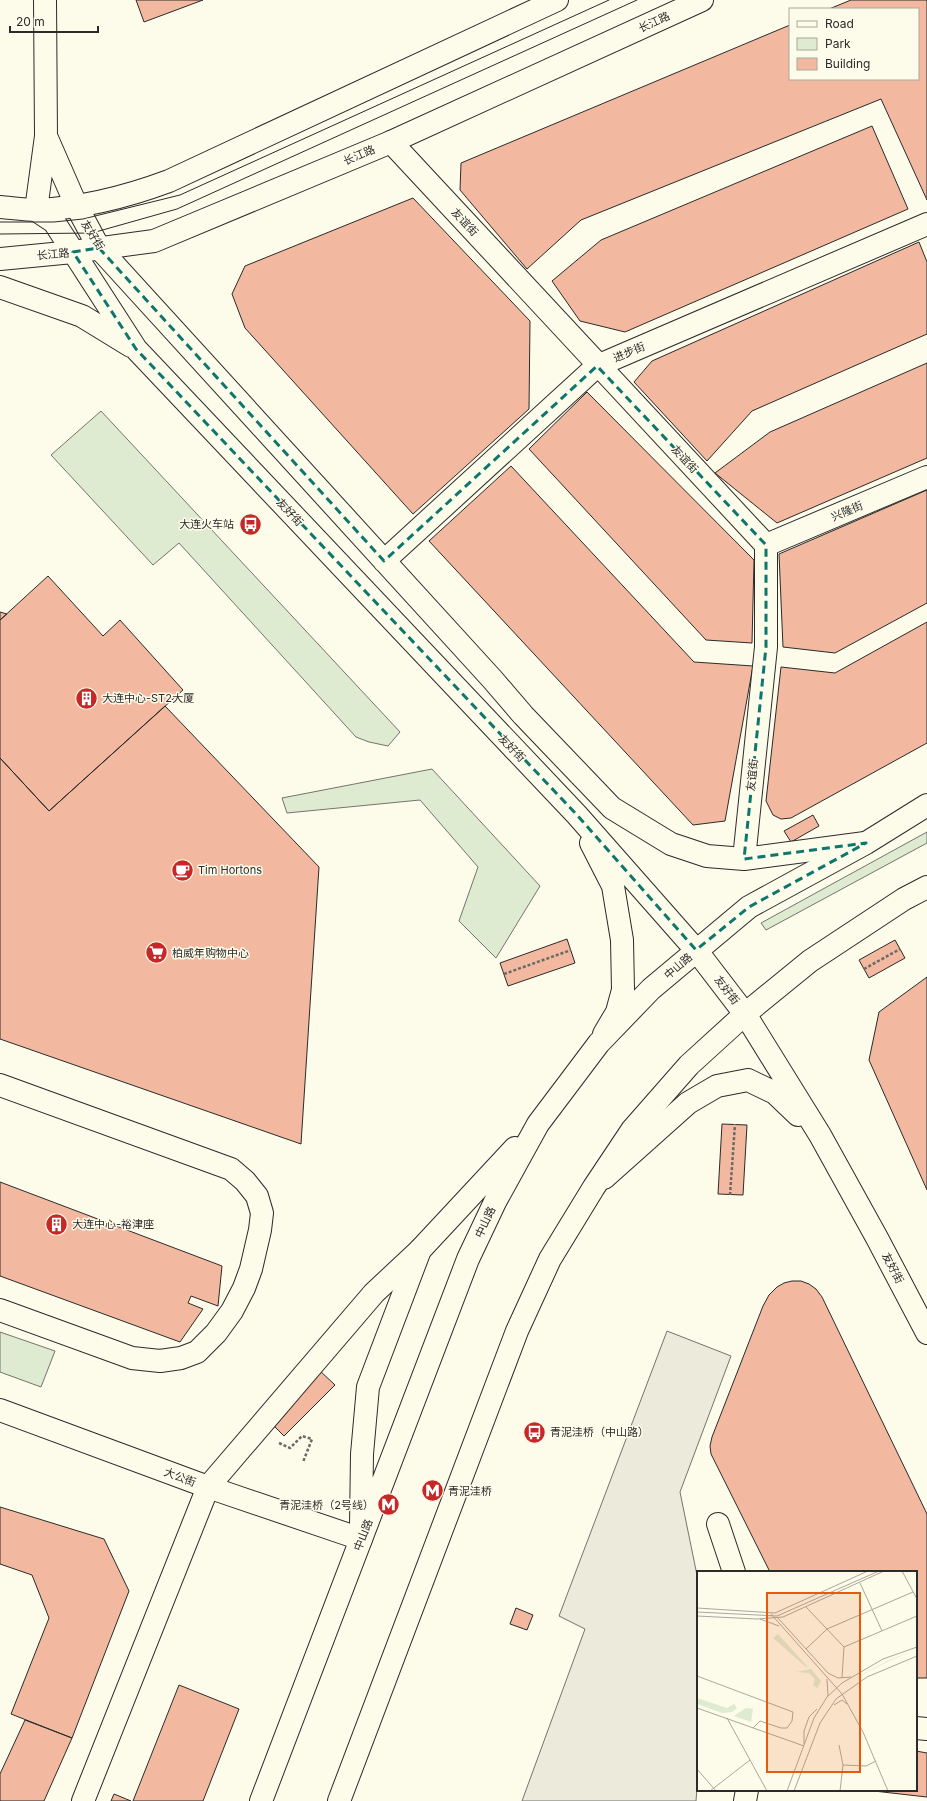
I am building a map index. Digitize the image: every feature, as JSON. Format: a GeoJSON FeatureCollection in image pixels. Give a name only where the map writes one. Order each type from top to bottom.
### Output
{"type":"FeatureCollection","features":[{"type":"Feature","properties":{"kind":"street"},"geometry":{"type":"LineString","coordinates":[[36,210],[46,136],[45,0]]}},
{"type":"Feature","properties":{"kind":"street"},"geometry":{"type":"LineString","coordinates":[[0,207],[36,210],[77,207],[132,195],[169,181],[557,0]]}},
{"type":"Feature","properties":{"kind":"street","name":"长江路"},"geometry":{"type":"LineString","coordinates":[[0,259],[73,252],[154,241],[390,142],[702,0]]}},
{"type":"Feature","properties":{"kind":"street","name":"友好街"},"geometry":{"type":"LineString","coordinates":[[46,136],[77,207],[99,248],[523,715],[612,808],[671,844],[707,856],[744,859],[866,843]]}},
{"type":"Feature","properties":{"kind":"street","name":"友谊街"},"geometry":{"type":"LineString","coordinates":[[390,142],[597,366],[766,545],[766,647],[744,859]]}},
{"type":"Feature","properties":{"kind":"street","name":"友好街"},"geometry":{"type":"LineString","coordinates":[[36,210],[54,222],[136,349],[577,815],[696,950],[745,1014],[820,1135],[878,1238],[927,1333]]}},
{"type":"Feature","properties":{"kind":"street","name":"进步街"},"geometry":{"type":"LineString","coordinates":[[384,561],[597,366],[927,224]]}},
{"type":"Feature","properties":{"kind":"street"},"geometry":{"type":"LineString","coordinates":[[0,287],[82,316],[136,349]]}},
{"type":"Feature","properties":{"kind":"street","name":"兴隆街"},"geometry":{"type":"LineString","coordinates":[[766,545],[927,477]]}},
{"type":"Feature","properties":{"kind":"street","name":"中山路"},"geometry":{"type":"LineString","coordinates":[[262,1801],[468,1259],[495,1202],[538,1124],[599,1043],[651,990],[696,950],[749,907],[866,843],[927,805]]}},
{"type":"Feature","properties":{"kind":"street"},"geometry":{"type":"LineString","coordinates":[[577,815],[613,886],[622,940],[623,990],[617,1012],[599,1043]]}},
{"type":"Feature","properties":{"kind":"street"},"geometry":{"type":"LineString","coordinates":[[339,1801],[517,1330],[550,1259],[594,1187],[632,1130],[689,1065],[745,1014],[810,961],[904,899],[927,887]]}},
{"type":"Feature","properties":{"kind":"street"},"geometry":{"type":"LineString","coordinates":[[594,1187],[688,1103],[718,1086],[748,1080],[775,1093],[820,1135]]}},
{"type":"Feature","properties":{"kind":"street"},"geometry":{"type":"LineString","coordinates":[[0,1085],[231,1169],[245,1181],[256,1196],[262,1213],[256,1251],[251,1269],[244,1288],[232,1311],[216,1334],[197,1352],[181,1358],[160,1361],[132,1358],[0,1310]]}},
{"type":"Feature","properties":{"kind":"street"},"geometry":{"type":"LineString","coordinates":[[83,1801],[208,1487],[374,1293],[420,1250],[538,1124]]}},
{"type":"Feature","properties":{"kind":"street"},"geometry":{"type":"LineString","coordinates":[[361,1539],[362,1454],[368,1387],[420,1250]]}},
{"type":"Feature","properties":{"kind":"street","name":"大公街"},"geometry":{"type":"LineString","coordinates":[[0,1410],[208,1487],[361,1539]]}},
{"type":"Feature","properties":{"kind":"street"},"geometry":{"type":"LineString","coordinates":[[718,1524],[734,1571]]}},
{"type":"Feature","properties":{"kind":"street"},"geometry":{"type":"LineString","coordinates":[[917,1728],[927,1729]]}},
{"type":"Feature","properties":{"kind":"street"},"geometry":{"type":"LineString","coordinates":[[745,1801],[747,1791]]}},
{"type":"Feature","properties":{"kind":"path"},"geometry":{"type":"LineString","coordinates":[[864,969],[900,949]]}},
{"type":"Feature","properties":{"kind":"path"},"geometry":{"type":"LineString","coordinates":[[504,974],[571,950]]}},
{"type":"Feature","properties":{"kind":"path"},"geometry":{"type":"LineString","coordinates":[[730,1195],[735,1124]]}},
{"type":"Feature","properties":{"kind":"path"},"geometry":{"type":"LineString","coordinates":[[303,1462],[312,1439]]}},
{"type":"Feature","properties":{"kind":"highlighted area"},"geometry":{"type":"Polygon","coordinates":[[[99,248],[384,561],[597,366],[766,545],[766,647],[744,859],[866,843],[749,907],[696,950],[577,815],[136,349],[73,252],[99,248]]]}},
{"type":"Feature","properties":{"kind":"green space"},"geometry":{"type":"Polygon","coordinates":[[[101,411],[400,732],[388,746],[369,742],[356,737],[179,543],[153,565],[51,455],[101,411]]]}},
{"type":"Feature","properties":{"kind":"green space"},"geometry":{"type":"Polygon","coordinates":[[[432,769],[540,886],[496,958],[459,921],[478,867],[420,800],[287,813],[282,798],[432,769]]]}},
{"type":"Feature","properties":{"kind":"green space"},"geometry":{"type":"Polygon","coordinates":[[[927,832],[927,843],[766,930],[761,923],[927,832]]]}},
{"type":"Feature","properties":{"kind":"green space"},"geometry":{"type":"Polygon","coordinates":[[[0,1332],[55,1351],[41,1387],[0,1372],[0,1332]]]}},
{"type":"Feature","properties":{"kind":"shaded area"},"geometry":{"type":"Polygon","coordinates":[[[667,1331],[731,1356],[680,1492],[697,1575],[696,1801],[522,1801],[585,1629],[559,1616],[667,1331]]]}},
{"type":"Feature","properties":{"kind":"building"},"geometry":{"type":"Polygon","coordinates":[[[136,0],[203,0],[144,22],[136,0]]]}},
{"type":"Feature","properties":{"kind":"building"},"geometry":{"type":"Polygon","coordinates":[[[851,0],[927,0],[927,200],[881,99],[581,220],[527,269],[460,190],[461,163],[789,25],[789,80],[919,80],[919,8],[831,8],[851,0]]]}},
{"type":"Feature","properties":{"kind":"building"},"geometry":{"type":"Polygon","coordinates":[[[872,126],[908,209],[625,332],[580,321],[552,281],[601,240],[872,126]]]}},
{"type":"Feature","properties":{"kind":"building"},"geometry":{"type":"Polygon","coordinates":[[[413,198],[530,321],[529,409],[413,514],[245,328],[232,294],[245,266],[413,198]]]}},
{"type":"Feature","properties":{"kind":"building"},"geometry":{"type":"Polygon","coordinates":[[[919,242],[927,262],[927,334],[752,411],[707,461],[634,382],[652,361],[919,242]]]}},
{"type":"Feature","properties":{"kind":"building"},"geometry":{"type":"Polygon","coordinates":[[[927,363],[927,458],[777,523],[715,473],[770,432],[927,363]]]}},
{"type":"Feature","properties":{"kind":"building"},"geometry":{"type":"Polygon","coordinates":[[[587,392],[754,560],[752,643],[706,640],[529,449],[587,392]]]}},
{"type":"Feature","properties":{"kind":"building"},"geometry":{"type":"Polygon","coordinates":[[[511,466],[694,662],[753,666],[725,821],[693,825],[429,541],[511,466]]]}},
{"type":"Feature","properties":{"kind":"building"},"geometry":{"type":"Polygon","coordinates":[[[927,490],[927,603],[835,653],[783,647],[779,554],[927,490]]]}},
{"type":"Feature","properties":{"kind":"building","name":"大连中心-ST2大厦"},"geometry":{"type":"Polygon","coordinates":[[[48,576],[103,636],[120,620],[183,690],[49,811],[0,758],[0,620],[48,576]]]}},
{"type":"Feature","properties":{"kind":"building"},"geometry":{"type":"Polygon","coordinates":[[[0,612],[7,614],[0,620],[0,612]]]}},
{"type":"Feature","properties":{"kind":"building"},"geometry":{"type":"Polygon","coordinates":[[[927,622],[927,743],[791,818],[781,819],[773,815],[766,801],[781,667],[835,673],[927,622]]]}},
{"type":"Feature","properties":{"kind":"building","name":"柏威年购物中心"},"geometry":{"type":"Polygon","coordinates":[[[165,706],[319,867],[301,1144],[0,1039],[0,758],[49,811],[165,706]]]}},
{"type":"Feature","properties":{"kind":"building"},"geometry":{"type":"Polygon","coordinates":[[[813,815],[819,826],[791,842],[784,831],[813,815]]]}},
{"type":"Feature","properties":{"kind":"building"},"geometry":{"type":"Polygon","coordinates":[[[567,939],[575,963],[508,986],[500,963],[567,939]]]}},
{"type":"Feature","properties":{"kind":"building"},"geometry":{"type":"Polygon","coordinates":[[[895,940],[905,958],[869,978],[859,960],[895,940]]]}},
{"type":"Feature","properties":{"kind":"building"},"geometry":{"type":"Polygon","coordinates":[[[927,977],[927,1190],[869,1060],[879,1012],[927,977]]]}},
{"type":"Feature","properties":{"kind":"building"},"geometry":{"type":"Polygon","coordinates":[[[722,1124],[747,1125],[743,1195],[718,1194],[722,1124]]]}},
{"type":"Feature","properties":{"kind":"building","name":"大连中心-裕津座"},"geometry":{"type":"Polygon","coordinates":[[[0,1182],[222,1266],[218,1306],[191,1296],[188,1303],[203,1309],[180,1342],[0,1276],[0,1182]]]}},
{"type":"Feature","properties":{"kind":"building"},"geometry":{"type":"Polygon","coordinates":[[[801,1281],[816,1289],[822,1297],[927,1514],[927,1678],[917,1678],[917,1571],[770,1571],[711,1454],[710,1446],[712,1437],[763,1306],[769,1295],[777,1287],[784,1283],[801,1281]]]}},
{"type":"Feature","properties":{"kind":"building"},"geometry":{"type":"Polygon","coordinates":[[[318,1369],[335,1385],[284,1436],[268,1420],[318,1369]]]}},
{"type":"Feature","properties":{"kind":"building"},"geometry":{"type":"Polygon","coordinates":[[[0,1507],[104,1539],[129,1591],[72,1738],[11,1714],[49,1618],[32,1575],[0,1564],[0,1507]]]}},
{"type":"Feature","properties":{"kind":"building"},"geometry":{"type":"Polygon","coordinates":[[[516,1608],[533,1615],[527,1630],[510,1624],[516,1608]]]}},
{"type":"Feature","properties":{"kind":"building"},"geometry":{"type":"Polygon","coordinates":[[[179,1685],[239,1709],[203,1801],[133,1801],[179,1685]]]}},
{"type":"Feature","properties":{"kind":"building"},"geometry":{"type":"Polygon","coordinates":[[[25,1720],[72,1738],[44,1801],[0,1801],[0,1774],[25,1720]]]}},
{"type":"Feature","properties":{"kind":"building"},"geometry":{"type":"Polygon","coordinates":[[[917,1751],[927,1753],[927,1797],[874,1791],[917,1791],[917,1751]]]}},
{"type":"Feature","properties":{"kind":"building"},"geometry":{"type":"Polygon","coordinates":[[[114,1794],[131,1801],[111,1801],[114,1794]]]}},
{"type":"Feature","properties":{"kind":"tram line"},"geometry":{"type":"LineString","coordinates":[[0,222],[54,222],[83,219],[180,195],[609,0]]}},
{"type":"Feature","properties":{"kind":"tram line"},"geometry":{"type":"LineString","coordinates":[[0,234],[92,233],[177,209],[637,0]]}},
{"type":"Feature","properties":{"kind":"place","name":"大连火车站"},"geometry":{"type":"Point","coordinates":[250,524]}},
{"type":"Feature","properties":{"kind":"place","name":"大连中心-ST2大厦"},"geometry":{"type":"Point","coordinates":[87,698]}},
{"type":"Feature","properties":{"kind":"place","name":"Tim Hortons"},"geometry":{"type":"Point","coordinates":[183,870]}},
{"type":"Feature","properties":{"kind":"place","name":"柏威年购物中心"},"geometry":{"type":"Point","coordinates":[157,953]}},
{"type":"Feature","properties":{"kind":"place","name":"大连中心-裕津座"},"geometry":{"type":"Point","coordinates":[56,1224]}},
{"type":"Feature","properties":{"kind":"place","name":"青泥洼桥（中山路）"},"geometry":{"type":"Point","coordinates":[534,1432]}},
{"type":"Feature","properties":{"kind":"place","name":"青泥洼桥"},"geometry":{"type":"Point","coordinates":[433,1491]}},
{"type":"Feature","properties":{"kind":"place","name":"青泥洼桥（2号线）"},"geometry":{"type":"Point","coordinates":[389,1505]}}]}
